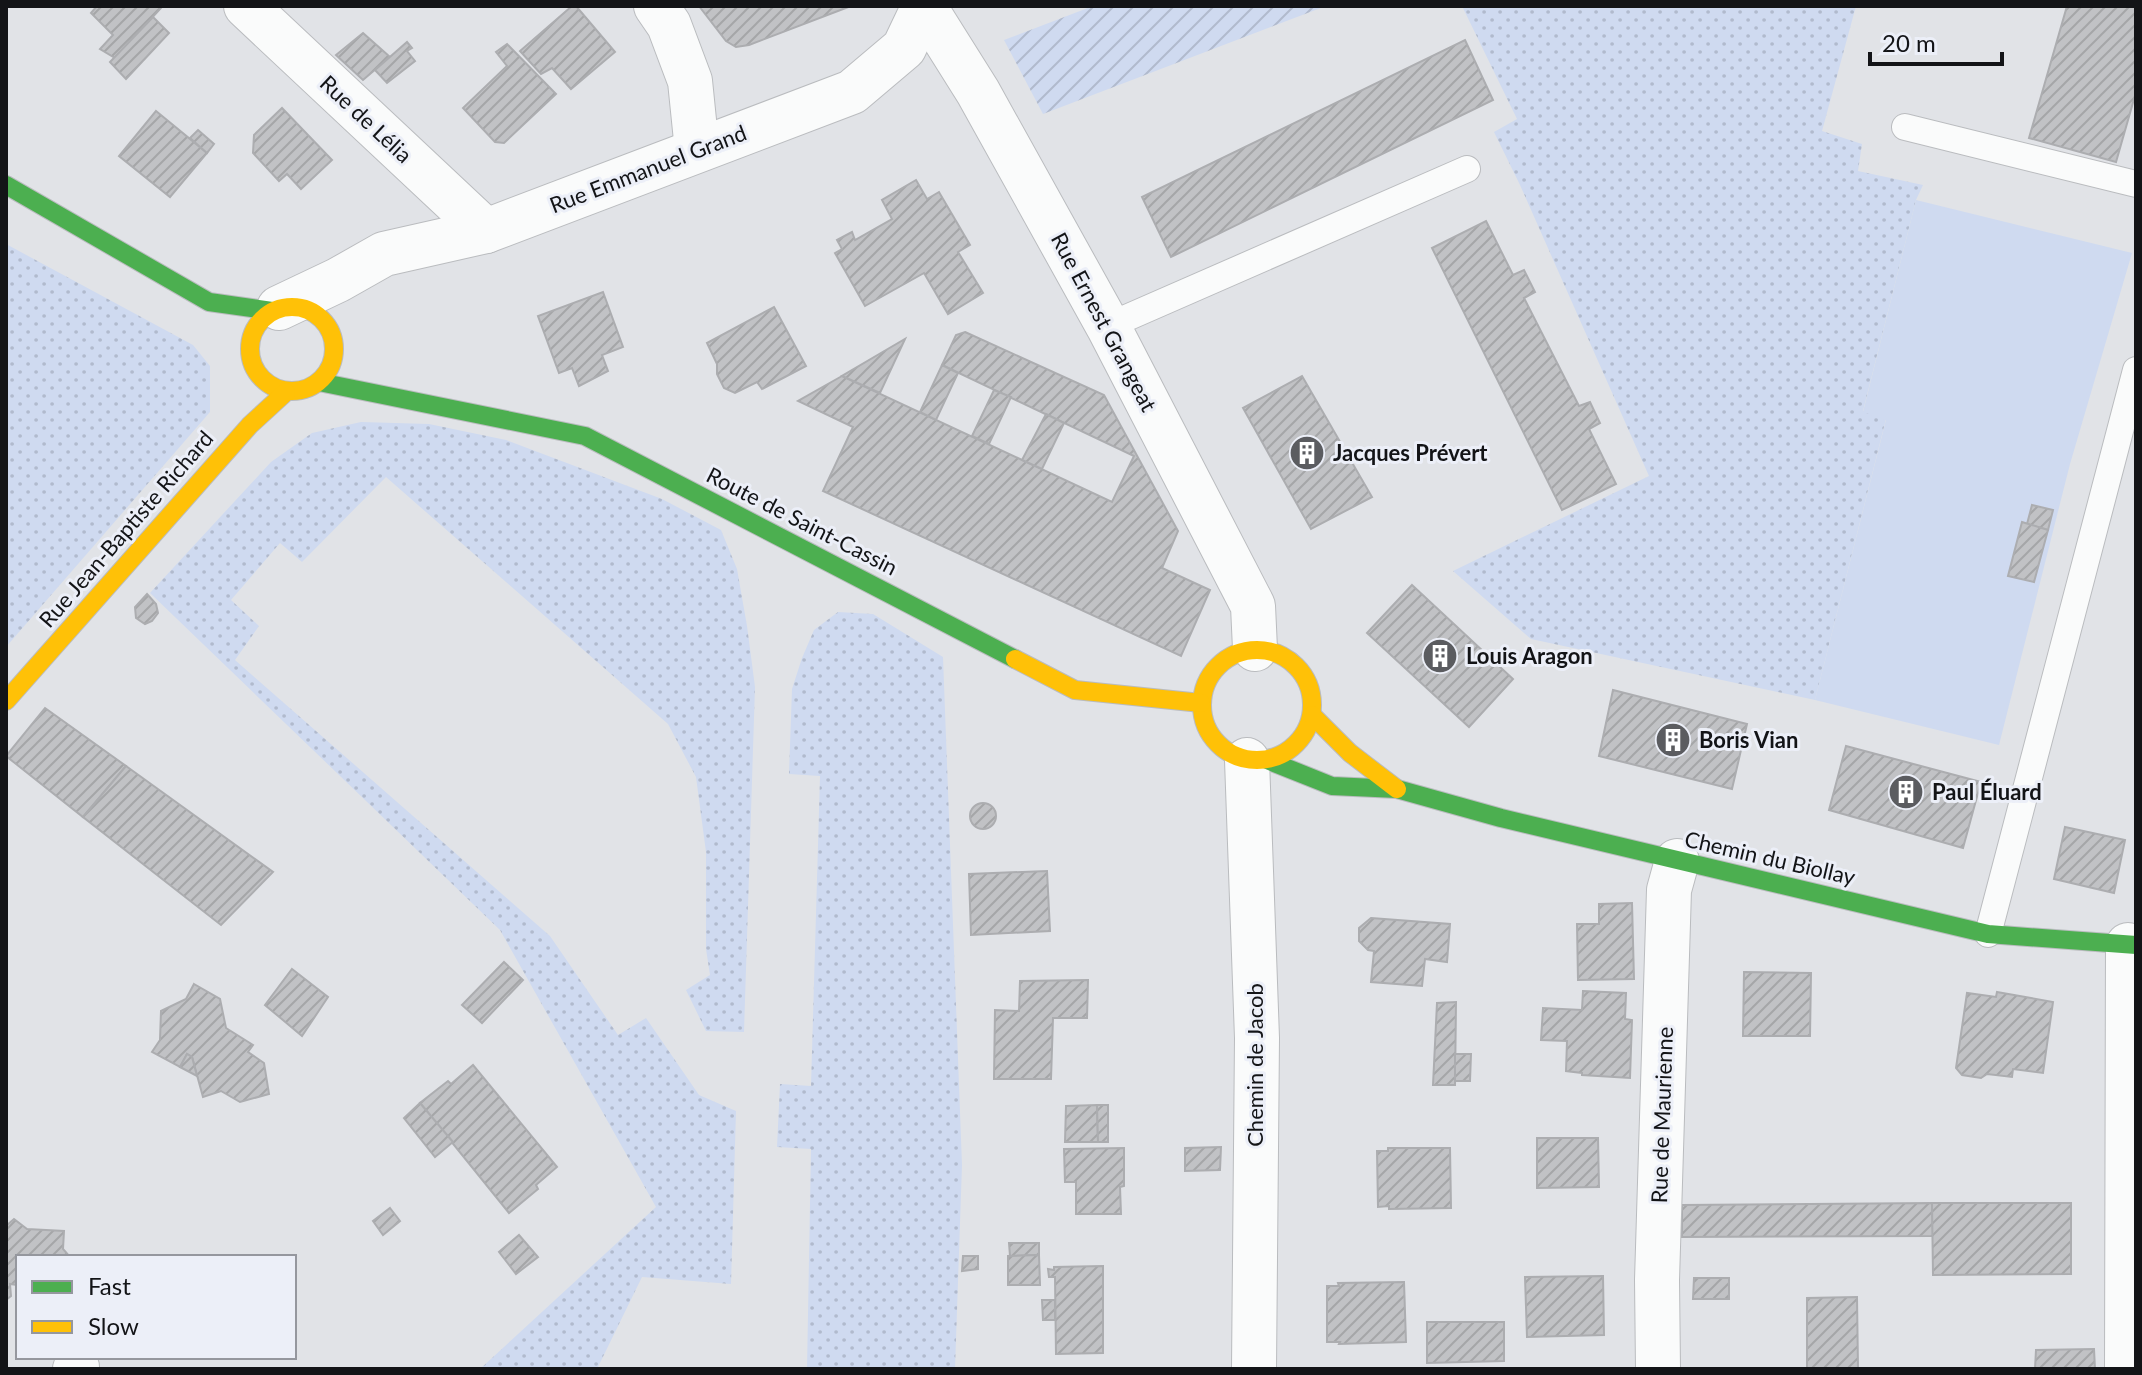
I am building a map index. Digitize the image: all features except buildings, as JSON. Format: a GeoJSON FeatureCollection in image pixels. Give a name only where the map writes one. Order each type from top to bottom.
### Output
{"type":"FeatureCollection","features":[{"type":"Feature","properties":{"kind":"street","name":"Rue de Lélia"},"geometry":{"type":"LineString","coordinates":[[246,6],[486,231]]}},
{"type":"Feature","properties":{"kind":"street"},"geometry":{"type":"LineString","coordinates":[[656,6],[669,25],[690,81],[697,150]]}},
{"type":"Feature","properties":{"kind":"street","name":"Rue Emmanuel Grand"},"geometry":{"type":"LineString","coordinates":[[308,312],[384,254],[486,231],[852,92],[904,48],[924,6]]}},
{"type":"Feature","properties":{"kind":"street","name":"Rue Ernest Grangeat"},"geometry":{"type":"LineString","coordinates":[[924,6],[978,92],[1108,326],[1253,606],[1255,649]]}},
{"type":"Feature","properties":{"kind":"street"},"geometry":{"type":"LineString","coordinates":[[6,185],[209,302],[249,355]]}},
{"type":"Feature","properties":{"kind":"street"},"geometry":{"type":"LineString","coordinates":[[209,302],[308,312],[375,393]]}},
{"type":"Feature","properties":{"kind":"street"},"geometry":{"type":"LineString","coordinates":[[308,312],[334,358],[328,371],[309,389],[286,392],[268,385],[252,366],[249,355],[253,330],[261,319],[308,312]]}},
{"type":"Feature","properties":{"kind":"street","name":"Route de Saint-Cassin"},"geometry":{"type":"LineString","coordinates":[[319,382],[585,436],[1075,690],[1201,703]]}},
{"type":"Feature","properties":{"kind":"street","name":"Rue Jean-Baptiste Richard"},"geometry":{"type":"LineString","coordinates":[[250,425],[268,385]]}},
{"type":"Feature","properties":{"kind":"street","name":"Rue Jean-Baptiste Richard"},"geometry":{"type":"LineString","coordinates":[[6,701],[250,425],[286,392]]}},
{"type":"Feature","properties":{"kind":"street"},"geometry":{"type":"LineString","coordinates":[[1255,649],[1272,651],[1300,669],[1312,698],[1312,715],[1304,736],[1287,752],[1257,760],[1228,753],[1213,740],[1204,723],[1201,703],[1206,682],[1218,665],[1235,653],[1255,649]]}},
{"type":"Feature","properties":{"kind":"street","name":"Chemin du Biollay"},"geometry":{"type":"LineString","coordinates":[[1312,715],[1350,753],[1397,789]]}},
{"type":"Feature","properties":{"kind":"street","name":"Chemin du Biollay"},"geometry":{"type":"LineString","coordinates":[[1257,760],[1332,786],[1397,789],[1501,818],[1988,934],[2132,945]]}},
{"type":"Feature","properties":{"kind":"street","name":"Chemin de Jacob"},"geometry":{"type":"LineString","coordinates":[[1254,1369],[1257,760]]}},
{"type":"Feature","properties":{"kind":"street","name":"Rue de Maurienne"},"geometry":{"type":"LineString","coordinates":[[1658,1369],[1657,1280],[1669,890],[1677,861]]}},
{"type":"Feature","properties":{"kind":"street"},"geometry":{"type":"LineString","coordinates":[[2127,1369],[2132,945]]}},
{"type":"Feature","properties":{"kind":"lane"},"geometry":{"type":"LineString","coordinates":[[1905,127],[2136,184]]}},
{"type":"Feature","properties":{"kind":"lane"},"geometry":{"type":"LineString","coordinates":[[1108,326],[1467,169]]}},
{"type":"Feature","properties":{"kind":"lane"},"geometry":{"type":"LineString","coordinates":[[1988,934],[2136,370]]}},
{"type":"Feature","properties":{"kind":"shaded area"},"geometry":{"type":"Polygon","coordinates":[[[1093,6],[1326,6],[1043,114],[1004,40],[1093,6]]]}},
{"type":"Feature","properties":{"kind":"shaded area"},"geometry":{"type":"Polygon","coordinates":[[[1462,6],[1856,6],[1822,131],[1862,144],[1858,171],[1923,185],[1916,200],[1863,411],[1886,419],[1815,700],[1531,639],[1453,571],[1649,476],[1494,132],[1517,119],[1462,6]]]}},
{"type":"Feature","properties":{"kind":"shaded area"},"geometry":{"type":"Polygon","coordinates":[[[1916,200],[2132,253],[2070,464],[1999,745],[1815,700],[1886,420],[1863,412],[1916,200]]]}},
{"type":"Feature","properties":{"kind":"shaded area"},"geometry":{"type":"Polygon","coordinates":[[[6,244],[193,345],[210,366],[210,412],[6,647],[6,244]]]}},
{"type":"Feature","properties":{"kind":"shaded area"},"geometry":{"type":"Polygon","coordinates":[[[361,422],[429,424],[506,440],[662,499],[721,530],[737,569],[755,687],[744,1032],[706,1031],[686,990],[710,975],[706,949],[706,852],[696,777],[668,724],[386,477],[302,562],[280,543],[231,600],[259,626],[235,660],[550,936],[618,1035],[646,1018],[699,1095],[736,1111],[731,1284],[642,1277],[597,1369],[480,1369],[656,1207],[500,930],[150,593],[271,462],[312,433],[361,422]]]}},
{"type":"Feature","properties":{"kind":"shaded area"},"geometry":{"type":"Polygon","coordinates":[[[838,612],[873,614],[943,657],[962,1165],[955,1369],[807,1369],[811,1149],[777,1147],[780,1084],[811,1086],[820,776],[789,774],[792,689],[814,630],[838,612]]]}},
{"type":"Feature","properties":{"kind":"traffic: fast"},"geometry":{"type":"LineString","coordinates":[[6,185],[209,302],[272,311]]}},
{"type":"Feature","properties":{"kind":"traffic: fast"},"geometry":{"type":"LineString","coordinates":[[319,382],[585,436],[1015,659]]}},
{"type":"Feature","properties":{"kind":"traffic: fast"},"geometry":{"type":"LineString","coordinates":[[1267,760],[1332,786],[1397,789],[1501,818],[1988,934],[2136,945]]}},
{"type":"Feature","properties":{"kind":"traffic: slow"},"geometry":{"type":"LineString","coordinates":[[284,307],[300,307],[316,314],[327,325],[334,349],[331,365],[322,379],[300,391],[284,391],[268,384],[257,373],[250,357],[250,341],[257,325],[268,314],[284,307]]}},
{"type":"Feature","properties":{"kind":"traffic: slow"},"geometry":{"type":"LineString","coordinates":[[6,701],[250,425],[286,392]]}},
{"type":"Feature","properties":{"kind":"traffic: slow"},"geometry":{"type":"LineString","coordinates":[[1257,650],[1278,654],[1296,666],[1308,684],[1312,705],[1308,726],[1296,744],[1278,756],[1257,760],[1236,756],[1218,744],[1206,726],[1202,705],[1206,684],[1218,666],[1236,654],[1257,650]]}},
{"type":"Feature","properties":{"kind":"traffic: slow"},"geometry":{"type":"LineString","coordinates":[[1015,659],[1075,690],[1201,703]]}},
{"type":"Feature","properties":{"kind":"traffic: slow"},"geometry":{"type":"LineString","coordinates":[[1312,715],[1350,753],[1397,789]]}},
{"type":"Feature","properties":{"kind":"place","name":"Jacques Prévert"},"geometry":{"type":"Point","coordinates":[1307,453]}},
{"type":"Feature","properties":{"kind":"place","name":"Louis Aragon"},"geometry":{"type":"Point","coordinates":[1440,656]}},
{"type":"Feature","properties":{"kind":"place","name":"Boris Vian"},"geometry":{"type":"Point","coordinates":[1673,740]}},
{"type":"Feature","properties":{"kind":"place","name":"Paul Éluard"},"geometry":{"type":"Point","coordinates":[1906,792]}}]}
